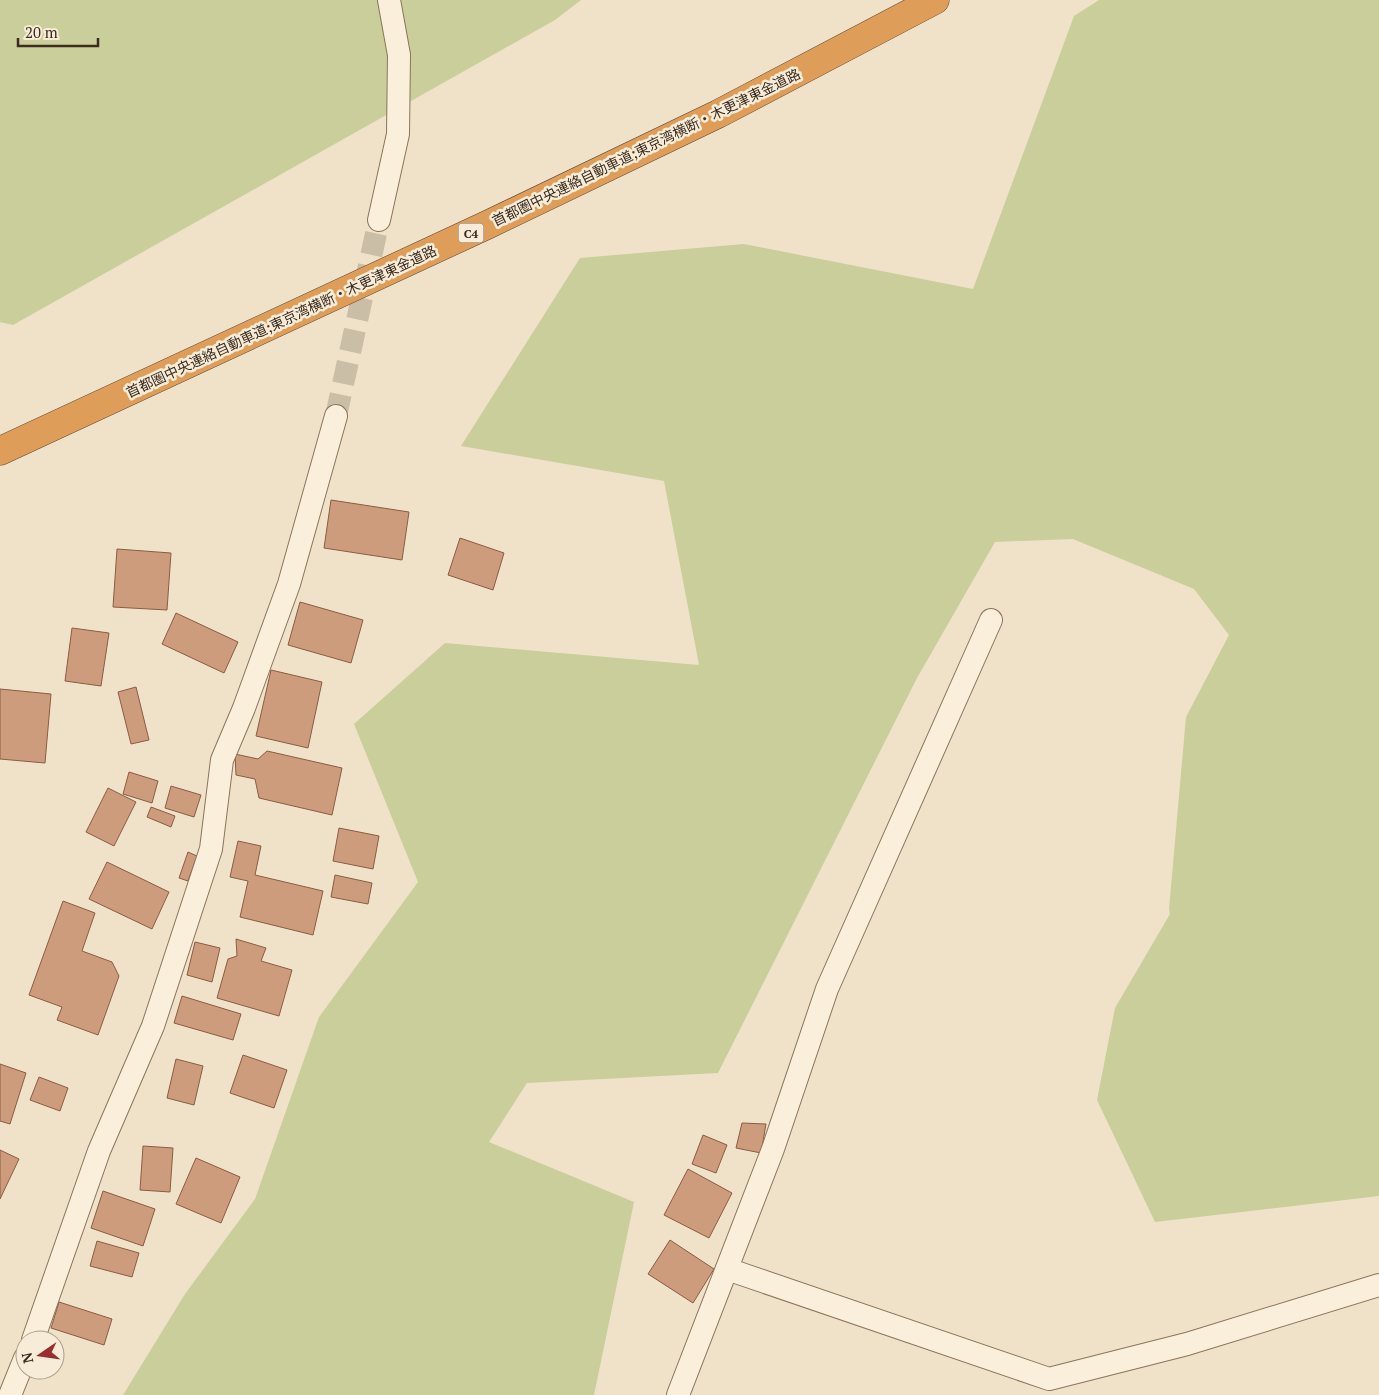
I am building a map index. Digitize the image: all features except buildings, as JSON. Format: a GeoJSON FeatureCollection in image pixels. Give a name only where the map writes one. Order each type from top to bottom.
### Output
{"type":"FeatureCollection","features":[{"type":"Feature","properties":{"kind":"highway","name":"首都圏中央連絡自動車道;東京湾横断・木更津東金道路"},"geometry":{"type":"LineString","coordinates":[[0,451],[487,225],[718,114],[935,0]]}},
{"type":"Feature","properties":{"kind":"street"},"geometry":{"type":"LineString","coordinates":[[378,220],[398,134],[400,55],[389,0]]}},
{"type":"Feature","properties":{"kind":"street"},"geometry":{"type":"LineString","coordinates":[[35,1330],[98,1151],[153,1026],[159,1008],[211,849],[222,760],[244,708],[289,584],[336,416]]}},
{"type":"Feature","properties":{"kind":"street"},"geometry":{"type":"LineString","coordinates":[[678,1395],[773,1148],[827,989],[991,620]]}},
{"type":"Feature","properties":{"kind":"street"},"geometry":{"type":"LineString","coordinates":[[728,1269],[1049,1379],[1187,1344],[1379,1285]]}},
{"type":"Feature","properties":{"kind":"street"},"geometry":{"type":"LineString","coordinates":[[10,1395],[16,1380]]}},
{"type":"Feature","properties":{"kind":"green space"},"geometry":{"type":"Polygon","coordinates":[[[0,0],[581,0],[555,20],[13,325],[0,322],[0,0]]]}},
{"type":"Feature","properties":{"kind":"green space"},"geometry":{"type":"Polygon","coordinates":[[[1099,0],[1379,0],[1379,1196],[1155,1222],[1097,1100],[1115,1008],[1170,914],[1186,717],[1229,635],[1194,589],[1073,539],[995,542],[917,678],[718,1073],[527,1083],[489,1142],[634,1202],[594,1395],[123,1395],[185,1294],[255,1199],[319,1017],[418,882],[354,724],[445,643],[699,665],[664,481],[461,446],[580,258],[744,244],[973,289],[1074,16],[1099,0]]]}},
{"type":"Feature","properties":{"kind":"tunnel"},"geometry":{"type":"LineString","coordinates":[[336,416],[379,220]]}}]}
